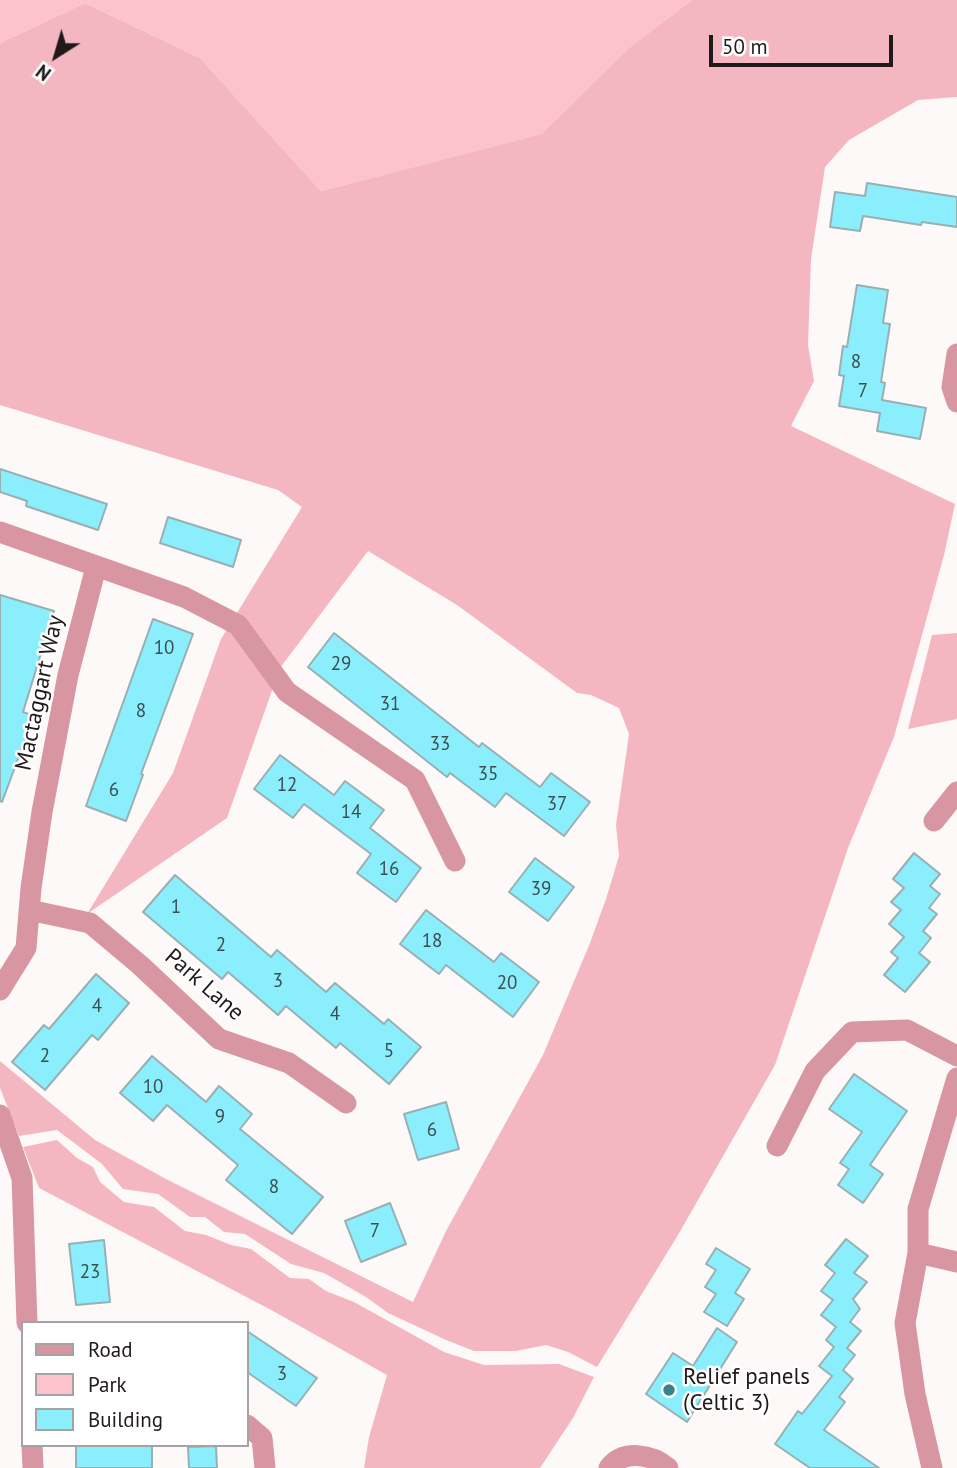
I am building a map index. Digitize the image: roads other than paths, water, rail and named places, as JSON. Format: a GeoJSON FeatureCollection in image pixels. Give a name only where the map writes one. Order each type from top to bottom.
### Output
{"type":"FeatureCollection","features":[{"type":"Feature","properties":{"kind":"street"},"geometry":{"type":"LineString","coordinates":[[957,354],[952,387],[957,402]]}},
{"type":"Feature","properties":{"kind":"street"},"geometry":{"type":"LineString","coordinates":[[0,532],[184,597],[239,625],[287,692],[415,780],[455,861]]}},
{"type":"Feature","properties":{"kind":"street","name":"Mactaggart Way"},"geometry":{"type":"LineString","coordinates":[[0,990],[26,948],[42,812],[68,675],[96,567]]}},
{"type":"Feature","properties":{"kind":"street"},"geometry":{"type":"LineString","coordinates":[[934,821],[957,792]]}},
{"type":"Feature","properties":{"kind":"street","name":"Park Lane"},"geometry":{"type":"LineString","coordinates":[[29,910],[90,923],[140,965],[219,1040],[289,1063],[346,1103]]}},
{"type":"Feature","properties":{"kind":"street"},"geometry":{"type":"LineString","coordinates":[[777,1146],[815,1070],[852,1032],[907,1030],[957,1056]]}},
{"type":"Feature","properties":{"kind":"street"},"geometry":{"type":"LineString","coordinates":[[932,1468],[915,1394],[905,1323],[918,1253],[918,1209],[957,1078]]}},
{"type":"Feature","properties":{"kind":"street"},"geometry":{"type":"LineString","coordinates":[[0,1115],[22,1178],[27,1321]]}},
{"type":"Feature","properties":{"kind":"street"},"geometry":{"type":"LineString","coordinates":[[918,1253],[957,1262]]}},
{"type":"Feature","properties":{"kind":"street"},"geometry":{"type":"LineString","coordinates":[[248,1426],[262,1438],[265,1468]]}},
{"type":"Feature","properties":{"kind":"street"},"geometry":{"type":"LineString","coordinates":[[32,1447],[33,1468]]}},
{"type":"Feature","properties":{"kind":"street"},"geometry":{"type":"LineString","coordinates":[[609,1468],[615,1460],[626,1455],[657,1458],[668,1468]]}},
{"type":"Feature","properties":{"kind":"place","name":"Relief panels (Celtic 3)"},"geometry":{"type":"Point","coordinates":[669,1390]}}]}
